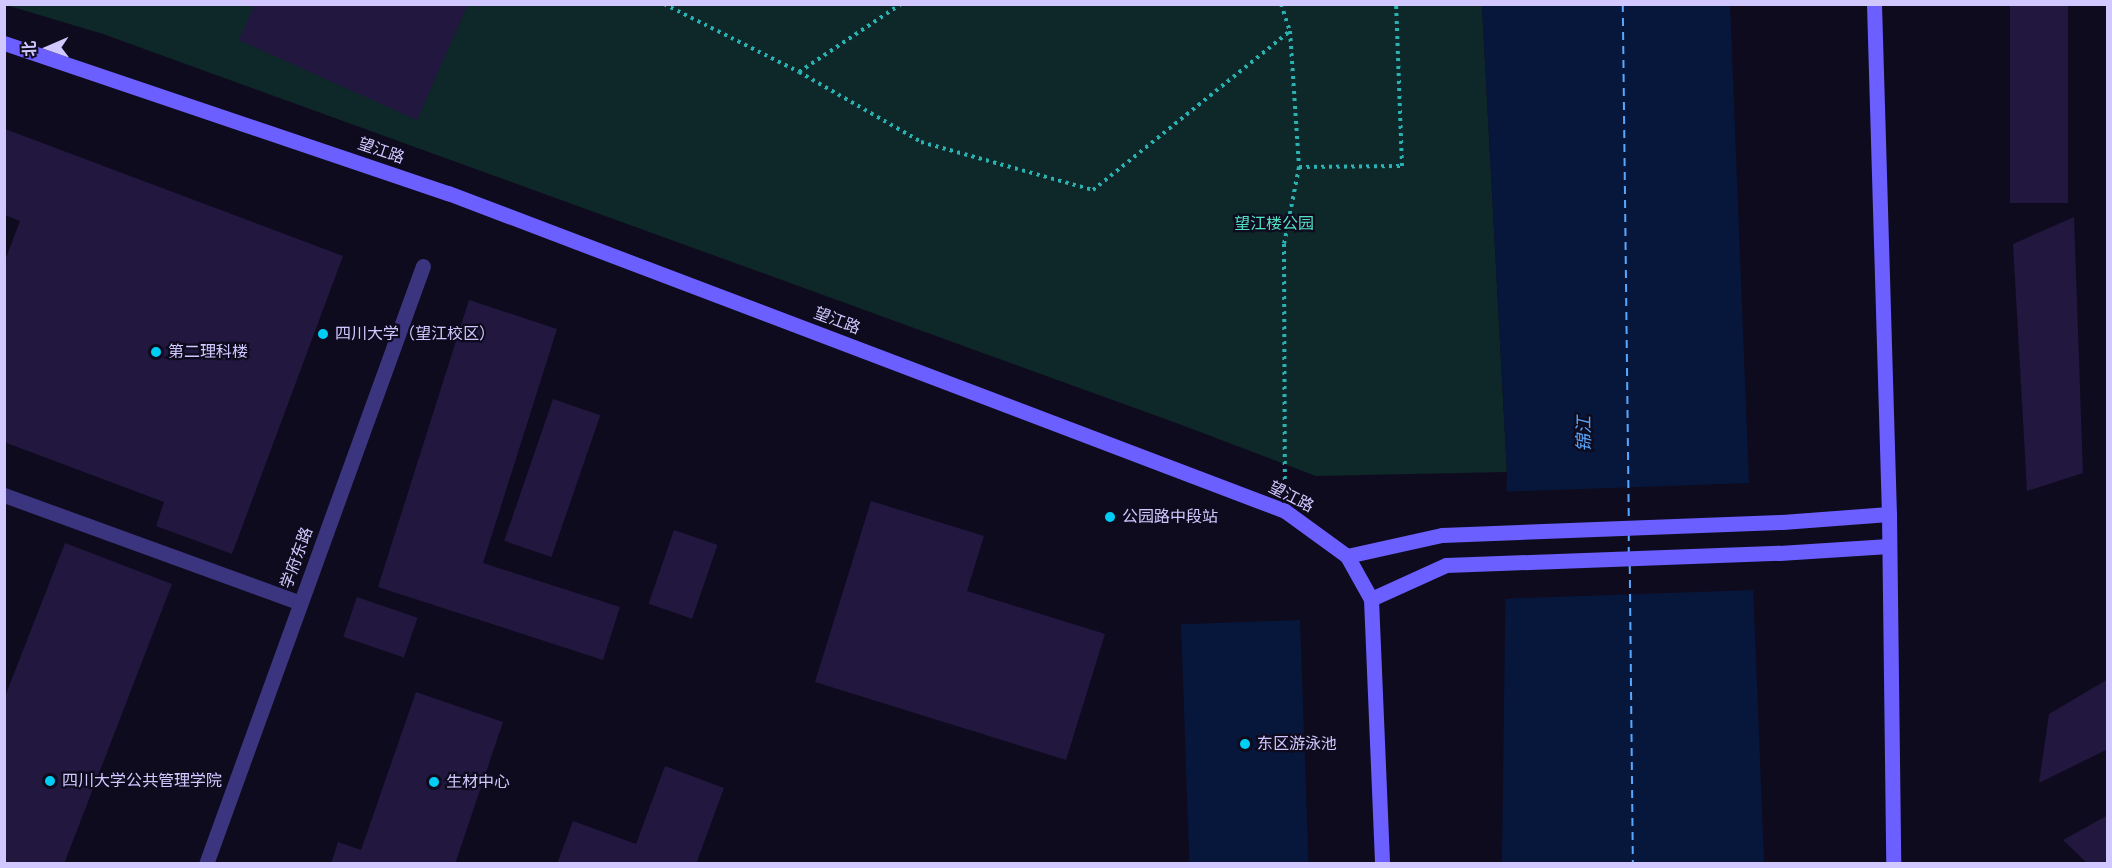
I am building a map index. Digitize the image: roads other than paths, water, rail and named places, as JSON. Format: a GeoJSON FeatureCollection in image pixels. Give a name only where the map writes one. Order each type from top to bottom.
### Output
{"type":"FeatureCollection","features":[{"type":"Feature","properties":{"kind":"street"},"geometry":{"type":"LineString","coordinates":[[1874,4],[1889,514],[1893,864]]}},
{"type":"Feature","properties":{"kind":"street","name":"望江路"},"geometry":{"type":"LineString","coordinates":[[4,43],[448,193],[1285,511],[1347,556],[1371,599],[1382,864]]}},
{"type":"Feature","properties":{"kind":"street","name":"学府东路"},"geometry":{"type":"LineString","coordinates":[[206,864],[423,266]]}},
{"type":"Feature","properties":{"kind":"street"},"geometry":{"type":"LineString","coordinates":[[4,495],[300,603]]}},
{"type":"Feature","properties":{"kind":"street"},"geometry":{"type":"LineString","coordinates":[[1347,556],[1442,535],[1782,522],[1889,514]]}},
{"type":"Feature","properties":{"kind":"street"},"geometry":{"type":"LineString","coordinates":[[1371,599],[1446,565],[1779,553],[1889,546]]}},
{"type":"Feature","properties":{"kind":"water","name":"锦江"},"geometry":{"type":"Polygon","coordinates":[[[1482,5],[1730,5],[1764,863],[1502,863],[1507,472],[1482,5]]]}},
{"type":"Feature","properties":{"kind":"water","name":"东区游泳池"},"geometry":{"type":"Polygon","coordinates":[[[1300,620],[1308,863],[1189,864],[1181,624],[1300,620]]]}},
{"type":"Feature","properties":{"kind":"place","name":"四川大学（望江校区）"},"geometry":{"type":"Point","coordinates":[323,334]}},
{"type":"Feature","properties":{"kind":"place","name":"第二理科楼"},"geometry":{"type":"Point","coordinates":[156,352]}},
{"type":"Feature","properties":{"kind":"place","name":"公园路中段站"},"geometry":{"type":"Point","coordinates":[1110,517]}},
{"type":"Feature","properties":{"kind":"place","name":"东区游泳池"},"geometry":{"type":"Point","coordinates":[1245,744]}},
{"type":"Feature","properties":{"kind":"place","name":"四川大学公共管理学院"},"geometry":{"type":"Point","coordinates":[50,781]}},
{"type":"Feature","properties":{"kind":"place","name":"生材中心"},"geometry":{"type":"Point","coordinates":[434,782]}},
{"type":"Feature","properties":{"kind":"park label","name":"望江楼公园"},"geometry":{"type":"Point","coordinates":[1274,224]}}]}
